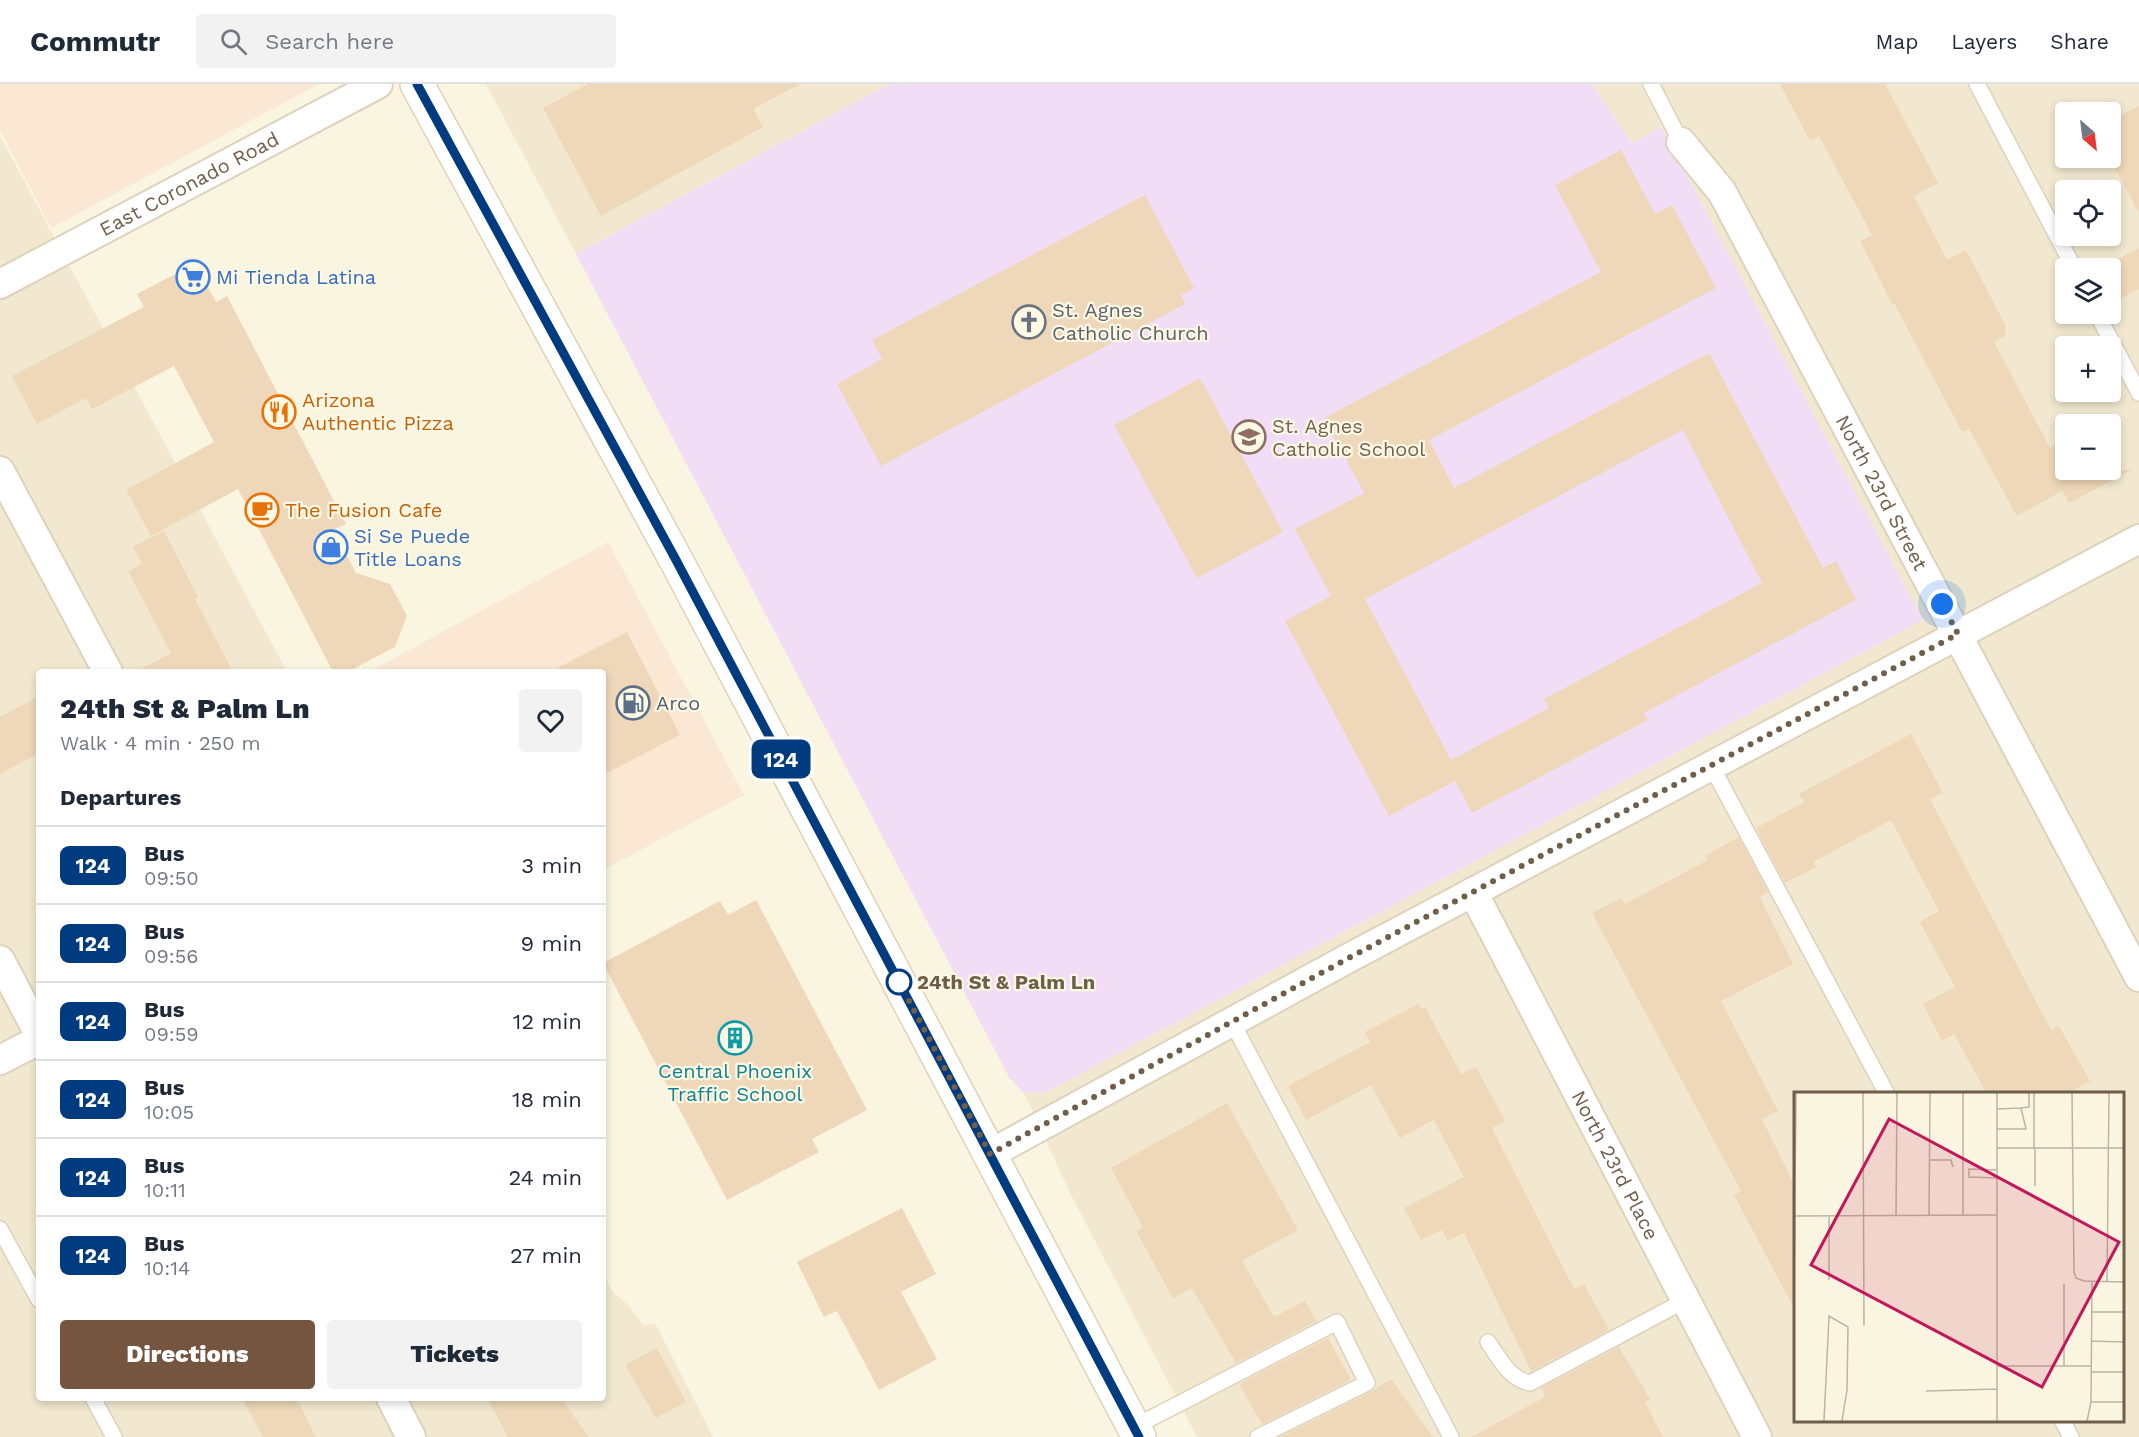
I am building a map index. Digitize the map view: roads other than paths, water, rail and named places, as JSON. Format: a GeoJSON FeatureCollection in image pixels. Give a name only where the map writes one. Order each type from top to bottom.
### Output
{"type":"FeatureCollection","features":[{"type":"Feature","properties":{"kind":"main road"},"geometry":{"type":"LineString","coordinates":[[417,84],[676,560],[1136,1432]]}},
{"type":"Feature","properties":{"kind":"street","name":"East Coronado Road"},"geometry":{"type":"LineString","coordinates":[[0,284],[378,84]]}},
{"type":"Feature","properties":{"kind":"street","name":"North 23rd Street"},"geometry":{"type":"LineString","coordinates":[[1681,142],[1722,192],[2139,977]]}},
{"type":"Feature","properties":{"kind":"street"},"geometry":{"type":"LineString","coordinates":[[0,471],[106,669]]}},
{"type":"Feature","properties":{"kind":"street"},"geometry":{"type":"LineString","coordinates":[[990,1154],[1473,892],[2139,539]]}},
{"type":"Feature","properties":{"kind":"street","name":"North 23rd Place"},"geometry":{"type":"LineString","coordinates":[[1473,892],[1757,1437]]}},
{"type":"Feature","properties":{"kind":"street"},"geometry":{"type":"LineString","coordinates":[[0,960],[36,1028]]}},
{"type":"Feature","properties":{"kind":"street"},"geometry":{"type":"LineString","coordinates":[[0,1060],[36,1042]]}},
{"type":"Feature","properties":{"kind":"street"},"geometry":{"type":"LineString","coordinates":[[393,1401],[411,1437]]}},
{"type":"Feature","properties":{"kind":"lane"},"geometry":{"type":"LineString","coordinates":[[1651,84],[1681,142]]}},
{"type":"Feature","properties":{"kind":"lane"},"geometry":{"type":"LineString","coordinates":[[1977,84],[2069,258]]}},
{"type":"Feature","properties":{"kind":"lane"},"geometry":{"type":"LineString","coordinates":[[2102,324],[2139,393]]}},
{"type":"Feature","properties":{"kind":"lane"},"geometry":{"type":"LineString","coordinates":[[1712,767],[1886,1092]]}},
{"type":"Feature","properties":{"kind":"lane"},"geometry":{"type":"LineString","coordinates":[[1232,1022],[1451,1437]]}},
{"type":"Feature","properties":{"kind":"lane"},"geometry":{"type":"LineString","coordinates":[[0,1229],[36,1295]]}},
{"type":"Feature","properties":{"kind":"lane"},"geometry":{"type":"LineString","coordinates":[[1488,1342],[1509,1371],[1520,1381],[1530,1383],[1686,1300]]}},
{"type":"Feature","properties":{"kind":"lane"},"geometry":{"type":"LineString","coordinates":[[1136,1432],[1337,1322],[1367,1383],[1258,1437]]}},
{"type":"Feature","properties":{"kind":"lane"},"geometry":{"type":"LineString","coordinates":[[95,1401],[114,1437]]}},
{"type":"Feature","properties":{"kind":"lane"},"geometry":{"type":"LineString","coordinates":[[2063,1422],[2071,1437]]}},
{"type":"Feature","properties":{"kind":"place","name":"Mi Tienda Latina"},"geometry":{"type":"Point","coordinates":[193,277]}},
{"type":"Feature","properties":{"kind":"place","name":"St. Agnes Catholic Church"},"geometry":{"type":"Point","coordinates":[1029,322]}},
{"type":"Feature","properties":{"kind":"place","name":"Arizona Authentic Pizza"},"geometry":{"type":"Point","coordinates":[279,412]}},
{"type":"Feature","properties":{"kind":"place","name":"St. Agnes Catholic School"},"geometry":{"type":"Point","coordinates":[1249,437]}},
{"type":"Feature","properties":{"kind":"place","name":"The Fusion Cafe"},"geometry":{"type":"Point","coordinates":[262,510]}},
{"type":"Feature","properties":{"kind":"place","name":"Si Se Puede Title Loans"},"geometry":{"type":"Point","coordinates":[331,547]}},
{"type":"Feature","properties":{"kind":"place","name":"Arco"},"geometry":{"type":"Point","coordinates":[633,703]}},
{"type":"Feature","properties":{"kind":"place","name":"24th St & Palm Ln"},"geometry":{"type":"Point","coordinates":[899,982]}},
{"type":"Feature","properties":{"kind":"place","name":"Central Phoenix Traffic School"},"geometry":{"type":"Point","coordinates":[735,1038]}}]}
